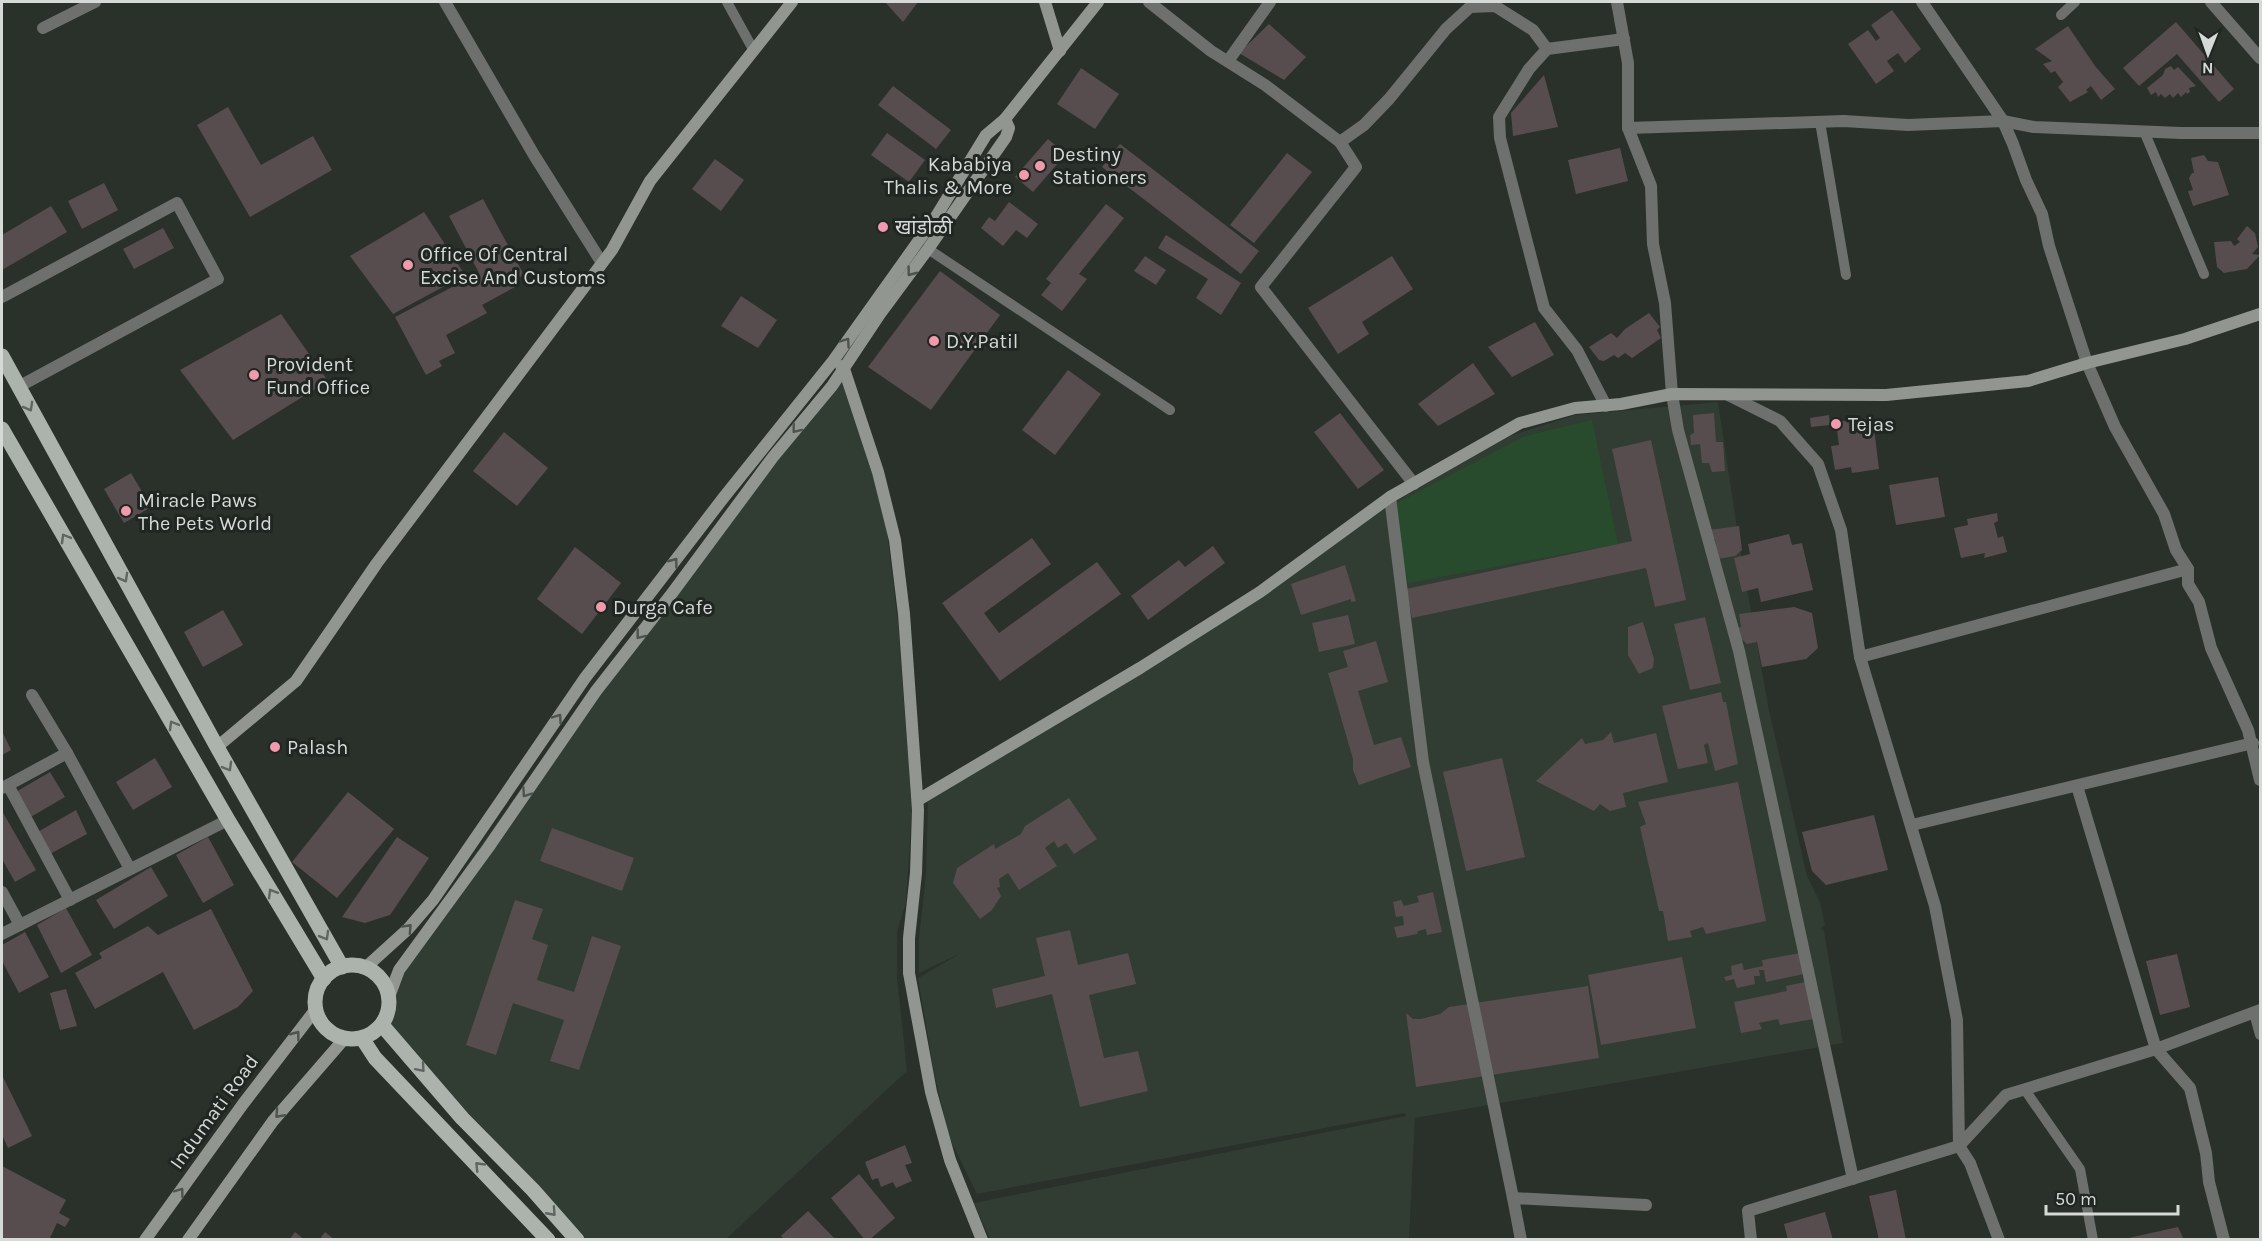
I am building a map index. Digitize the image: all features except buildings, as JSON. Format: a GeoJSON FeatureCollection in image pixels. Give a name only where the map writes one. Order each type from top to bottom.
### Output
{"type":"FeatureCollection","features":[{"type":"Feature","properties":{"kind":"main road"},"geometry":{"type":"LineString","coordinates":[[2,356],[217,747],[342,967]]}},
{"type":"Feature","properties":{"kind":"main road"},"geometry":{"type":"LineString","coordinates":[[2,429],[228,820],[324,979]]}},
{"type":"Feature","properties":{"kind":"main road"},"geometry":{"type":"LineString","coordinates":[[354,965],[377,975],[385,985],[389,997],[388,1010],[382,1025],[362,1038],[345,1038],[332,1033],[321,1023],[316,1009],[316,995],[324,979],[342,967],[354,965]]}},
{"type":"Feature","properties":{"kind":"main road"},"geometry":{"type":"LineString","coordinates":[[382,1025],[462,1118],[533,1190],[577,1239]]}},
{"type":"Feature","properties":{"kind":"main road"},"geometry":{"type":"LineString","coordinates":[[362,1038],[375,1058],[548,1239]]}},
{"type":"Feature","properties":{"kind":"street"},"geometry":{"type":"LineString","coordinates":[[43,28],[95,2]]}},
{"type":"Feature","properties":{"kind":"street"},"geometry":{"type":"LineString","coordinates":[[444,2],[534,155],[602,263]]}},
{"type":"Feature","properties":{"kind":"street"},"geometry":{"type":"LineString","coordinates":[[217,747],[296,681],[377,563],[612,250],[650,182],[792,2]]}},
{"type":"Feature","properties":{"kind":"street"},"geometry":{"type":"LineString","coordinates":[[1045,2],[1060,51]]}},
{"type":"Feature","properties":{"kind":"street"},"geometry":{"type":"LineString","coordinates":[[365,968],[408,929],[433,900],[585,678],[724,497],[833,361],[937,215],[986,135],[1005,119],[1098,2]]}},
{"type":"Feature","properties":{"kind":"street"},"geometry":{"type":"LineString","coordinates":[[1149,2],[1211,51],[1265,85],[1340,142],[1356,167],[1261,287],[1414,484]]}},
{"type":"Feature","properties":{"kind":"street"},"geometry":{"type":"LineString","coordinates":[[1228,61],[1270,2]]}},
{"type":"Feature","properties":{"kind":"street"},"geometry":{"type":"LineString","coordinates":[[1617,2],[1628,63],[1628,128],[1651,186],[1653,244],[1665,303],[1672,393],[1678,430],[1739,651],[1853,1179]]}},
{"type":"Feature","properties":{"kind":"street"},"geometry":{"type":"LineString","coordinates":[[1922,2],[2002,121],[2013,144],[2042,214],[2049,246],[2087,363],[2115,427],[2164,514],[2176,550],[2188,569],[2187,584],[2199,602],[2211,648],[2253,743],[2260,780]]}},
{"type":"Feature","properties":{"kind":"street"},"geometry":{"type":"LineString","coordinates":[[2211,2],[2260,58]]}},
{"type":"Feature","properties":{"kind":"street"},"geometry":{"type":"LineString","coordinates":[[1340,142],[1364,126],[1446,29],[1470,7],[1492,4],[1533,30],[1547,49]]}},
{"type":"Feature","properties":{"kind":"street"},"geometry":{"type":"LineString","coordinates":[[1606,406],[1577,350],[1544,308],[1500,138],[1499,117],[1529,69],[1547,49],[1624,39]]}},
{"type":"Feature","properties":{"kind":"street"},"geometry":{"type":"LineString","coordinates":[[389,997],[399,970],[488,848],[598,689],[773,458],[844,369],[880,314],[1006,137],[1009,128],[1005,119]]}},
{"type":"Feature","properties":{"kind":"street"},"geometry":{"type":"LineString","coordinates":[[1628,128],[1820,122],[1908,125],[2002,121],[2034,128],[2260,133]]}},
{"type":"Feature","properties":{"kind":"street"},"geometry":{"type":"LineString","coordinates":[[2,297],[177,203],[218,279],[18,387]]}},
{"type":"Feature","properties":{"kind":"street"},"geometry":{"type":"LineString","coordinates":[[918,800],[1140,668],[1260,592],[1390,497],[1520,423],[1575,408],[1606,406],[1672,393],[1886,395],[2028,381],[2087,363],[2185,339],[2260,314]]}},
{"type":"Feature","properties":{"kind":"street"},"geometry":{"type":"LineString","coordinates":[[833,361],[844,369],[878,472],[896,542],[905,619],[918,800],[916,873],[909,938],[909,973],[931,1092],[950,1160],[982,1239]]}},
{"type":"Feature","properties":{"kind":"street"},"geometry":{"type":"LineString","coordinates":[[1728,395],[1780,421],[1818,464],[1841,530],[1860,657],[1935,906],[1957,1020],[1959,1146],[1970,1163],[1999,1239]]}},
{"type":"Feature","properties":{"kind":"street"},"geometry":{"type":"LineString","coordinates":[[1390,497],[1423,762],[1521,1239]]}},
{"type":"Feature","properties":{"kind":"street"},"geometry":{"type":"LineString","coordinates":[[1860,657],[2188,569]]}},
{"type":"Feature","properties":{"kind":"street"},"geometry":{"type":"LineString","coordinates":[[32,695],[67,753],[130,869]]}},
{"type":"Feature","properties":{"kind":"street"},"geometry":{"type":"LineString","coordinates":[[1912,825],[2253,743]]}},
{"type":"Feature","properties":{"kind":"street"},"geometry":{"type":"LineString","coordinates":[[67,753],[5,787],[70,900]]}},
{"type":"Feature","properties":{"kind":"street"},"geometry":{"type":"LineString","coordinates":[[2077,786],[2156,1049],[2190,1088],[2206,1153],[2208,1182],[2224,1239]]}},
{"type":"Feature","properties":{"kind":"street"},"geometry":{"type":"LineString","coordinates":[[2,934],[228,820]]}},
{"type":"Feature","properties":{"kind":"street"},"geometry":{"type":"LineString","coordinates":[[2,892],[20,925]]}},
{"type":"Feature","properties":{"kind":"street","name":"Indumati Road"},"geometry":{"type":"LineString","coordinates":[[145,1239],[243,1104],[316,1009]]}},
{"type":"Feature","properties":{"kind":"street"},"geometry":{"type":"LineString","coordinates":[[1748,1211],[1959,1146],[2006,1095],[2156,1049],[2257,1012]]}},
{"type":"Feature","properties":{"kind":"street"},"geometry":{"type":"LineString","coordinates":[[188,1239],[273,1121],[345,1038]]}},
{"type":"Feature","properties":{"kind":"street"},"geometry":{"type":"LineString","coordinates":[[1513,1198],[1646,1205]]}},
{"type":"Feature","properties":{"kind":"street"},"geometry":{"type":"LineString","coordinates":[[1742,1239],[1748,1211]]}},
{"type":"Feature","properties":{"kind":"street"},"geometry":{"type":"LineString","coordinates":[[1748,1211],[1751,1239]]}},
{"type":"Feature","properties":{"kind":"lane"},"geometry":{"type":"LineString","coordinates":[[727,2],[754,51]]}},
{"type":"Feature","properties":{"kind":"lane"},"geometry":{"type":"LineString","coordinates":[[2061,15],[2075,2]]}},
{"type":"Feature","properties":{"kind":"lane"},"geometry":{"type":"LineString","coordinates":[[1820,122],[1846,275]]}},
{"type":"Feature","properties":{"kind":"lane"},"geometry":{"type":"LineString","coordinates":[[2144,131],[2204,274]]}},
{"type":"Feature","properties":{"kind":"lane"},"geometry":{"type":"LineString","coordinates":[[928,249],[1170,410]]}},
{"type":"Feature","properties":{"kind":"lane"},"geometry":{"type":"LineString","coordinates":[[2257,1012],[2260,1035]]}},
{"type":"Feature","properties":{"kind":"lane"},"geometry":{"type":"LineString","coordinates":[[2025,1090],[2080,1169],[2093,1239]]}},
{"type":"Feature","properties":{"kind":"shaded area"},"geometry":{"type":"Polygon","coordinates":[[[838,370],[873,476],[887,531],[898,623],[912,809],[906,903],[897,932],[897,977],[907,1071],[726,1239],[571,1239],[379,1025],[383,1017],[384,994],[389,977],[582,701],[838,370]]]}},
{"type":"Feature","properties":{"kind":"shaded area"},"geometry":{"type":"Polygon","coordinates":[[[1718,402],[1742,561],[1769,710],[1807,876],[1820,902],[1825,925],[1820,929],[1824,931],[1843,1043],[1415,1118],[1409,1239],[990,1239],[974,1203],[1406,1116],[1404,1113],[977,1194],[949,1137],[934,1072],[918,978],[961,953],[919,973],[919,938],[926,873],[928,800],[1390,504],[1510,436],[1575,415],[1718,402]]]}},
{"type":"Feature","properties":{"kind":"green space"},"geometry":{"type":"Polygon","coordinates":[[[1592,420],[1618,544],[1408,583],[1391,506],[1525,436],[1592,420]]]}},
{"type":"Feature","properties":{"kind":"place","name":"Destiny Stationers"},"geometry":{"type":"Point","coordinates":[1040,166]}},
{"type":"Feature","properties":{"kind":"place","name":"Kababiya Thalis & More"},"geometry":{"type":"Point","coordinates":[1024,175]}},
{"type":"Feature","properties":{"kind":"place","name":"खांडोळी"},"geometry":{"type":"Point","coordinates":[883,227]}},
{"type":"Feature","properties":{"kind":"place","name":"Office Of Central Excise And Customs"},"geometry":{"type":"Point","coordinates":[408,265]}},
{"type":"Feature","properties":{"kind":"place","name":"D.Y.Patil"},"geometry":{"type":"Point","coordinates":[934,341]}},
{"type":"Feature","properties":{"kind":"place","name":"Provident Fund Office"},"geometry":{"type":"Point","coordinates":[254,375]}},
{"type":"Feature","properties":{"kind":"place","name":"Tejas"},"geometry":{"type":"Point","coordinates":[1836,424]}},
{"type":"Feature","properties":{"kind":"place","name":"Miracle Paws The Pets World"},"geometry":{"type":"Point","coordinates":[126,511]}},
{"type":"Feature","properties":{"kind":"place","name":"Durga Cafe"},"geometry":{"type":"Point","coordinates":[601,607]}},
{"type":"Feature","properties":{"kind":"place","name":"Palash"},"geometry":{"type":"Point","coordinates":[275,747]}}]}
